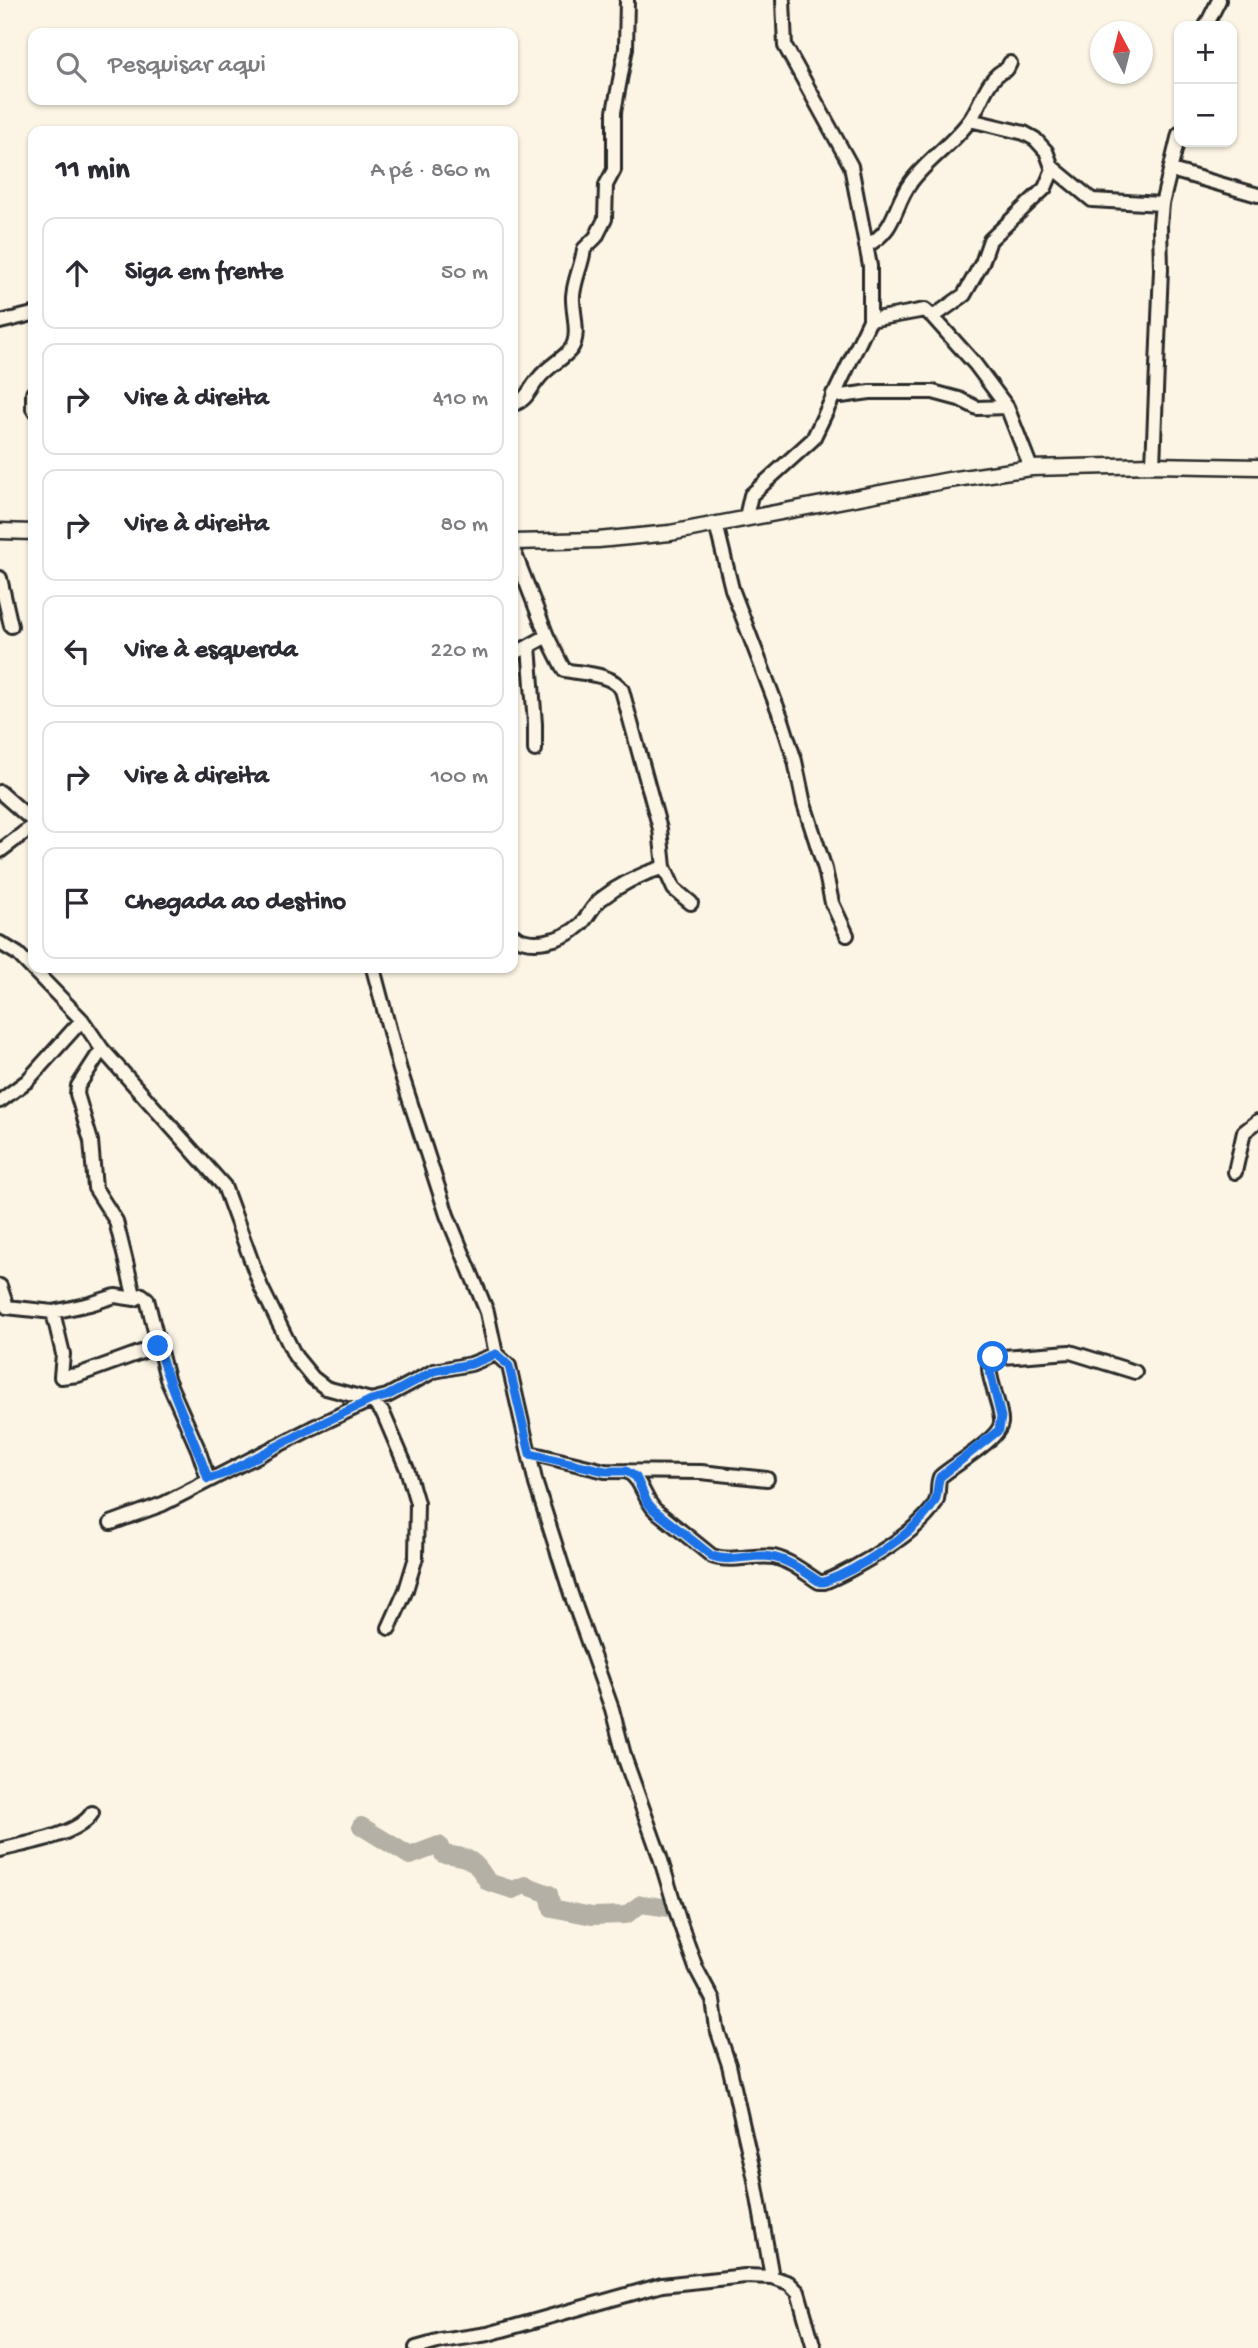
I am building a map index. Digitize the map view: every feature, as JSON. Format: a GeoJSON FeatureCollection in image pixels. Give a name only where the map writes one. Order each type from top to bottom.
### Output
{"type":"FeatureCollection","features":[{"type":"Feature","properties":{"kind":"street"},"geometry":{"type":"LineString","coordinates":[[518,401],[527,395],[539,378],[571,349],[576,334],[573,298],[575,281],[582,265],[583,249],[596,237],[604,224],[606,185],[614,170],[614,112],[626,48],[627,0]]}},
{"type":"Feature","properties":{"kind":"street"},"geometry":{"type":"LineString","coordinates":[[746,517],[751,495],[813,439],[870,320],[870,265],[851,166],[785,46],[783,0]]}},
{"type":"Feature","properties":{"kind":"street"},"geometry":{"type":"LineString","coordinates":[[1208,21],[1219,0]]}},
{"type":"Feature","properties":{"kind":"street"},"geometry":{"type":"LineString","coordinates":[[866,246],[875,242],[890,227],[911,183],[970,120],[995,76],[1007,69],[1010,63]]}},
{"type":"Feature","properties":{"kind":"street"},"geometry":{"type":"LineString","coordinates":[[970,120],[1024,133],[1035,139],[1046,151],[1053,169],[1092,200],[1162,204]]}},
{"type":"Feature","properties":{"kind":"street"},"geometry":{"type":"LineString","coordinates":[[1153,465],[1162,204],[1176,147]]}},
{"type":"Feature","properties":{"kind":"street"},"geometry":{"type":"LineString","coordinates":[[933,317],[964,295],[982,263],[990,240],[1045,188],[1053,169]]}},
{"type":"Feature","properties":{"kind":"street"},"geometry":{"type":"LineString","coordinates":[[1171,170],[1258,195]]}},
{"type":"Feature","properties":{"kind":"street"},"geometry":{"type":"LineString","coordinates":[[870,320],[925,310],[933,317],[975,364],[1007,407],[1031,468]]}},
{"type":"Feature","properties":{"kind":"street"},"geometry":{"type":"LineString","coordinates":[[0,323],[28,315]]}},
{"type":"Feature","properties":{"kind":"street"},"geometry":{"type":"LineString","coordinates":[[833,394],[841,396],[870,392],[933,392],[959,399],[977,408],[1007,407]]}},
{"type":"Feature","properties":{"kind":"street"},"geometry":{"type":"LineString","coordinates":[[518,542],[670,533],[746,517],[1031,468],[1153,465],[1258,467]]}},
{"type":"Feature","properties":{"kind":"street"},"geometry":{"type":"LineString","coordinates":[[716,524],[732,589],[782,720],[795,761],[804,804],[820,851],[832,903],[846,935]]}},
{"type":"Feature","properties":{"kind":"street"},"geometry":{"type":"LineString","coordinates":[[0,531],[28,532]]}},
{"type":"Feature","properties":{"kind":"street"},"geometry":{"type":"LineString","coordinates":[[518,562],[547,636],[564,670],[616,681],[622,690],[660,829],[664,867],[674,889],[691,903]]}},
{"type":"Feature","properties":{"kind":"street"},"geometry":{"type":"LineString","coordinates":[[0,578],[11,626]]}},
{"type":"Feature","properties":{"kind":"street"},"geometry":{"type":"LineString","coordinates":[[518,652],[547,636]]}},
{"type":"Feature","properties":{"kind":"street"},"geometry":{"type":"LineString","coordinates":[[529,646],[535,750]]}},
{"type":"Feature","properties":{"kind":"street"},"geometry":{"type":"LineString","coordinates":[[0,792],[28,819]]}},
{"type":"Feature","properties":{"kind":"street"},"geometry":{"type":"LineString","coordinates":[[0,851],[28,828]]}},
{"type":"Feature","properties":{"kind":"street"},"geometry":{"type":"LineString","coordinates":[[518,938],[523,941],[554,940],[579,926],[599,901],[635,877],[664,867]]}},
{"type":"Feature","properties":{"kind":"street"},"geometry":{"type":"LineString","coordinates":[[0,943],[18,954],[28,964]]}},
{"type":"Feature","properties":{"kind":"street"},"geometry":{"type":"LineString","coordinates":[[36,973],[82,1020],[102,1049],[224,1186],[261,1287],[295,1356],[313,1378],[326,1388],[371,1400],[383,1413],[407,1469],[417,1503],[416,1557],[406,1590],[388,1628]]}},
{"type":"Feature","properties":{"kind":"street"},"geometry":{"type":"LineString","coordinates":[[374,973],[400,1070],[447,1215],[487,1311],[496,1354],[509,1366],[536,1484],[612,1709],[625,1759],[696,1968],[713,2000],[717,2029],[729,2065],[754,2175],[772,2277]]}},
{"type":"Feature","properties":{"kind":"street"},"geometry":{"type":"LineString","coordinates":[[0,1101],[27,1081],[82,1020]]}},
{"type":"Feature","properties":{"kind":"street"},"geometry":{"type":"LineString","coordinates":[[102,1049],[78,1086],[77,1094],[91,1141],[95,1188],[116,1221],[135,1299]]}},
{"type":"Feature","properties":{"kind":"street"},"geometry":{"type":"LineString","coordinates":[[1236,1172],[1244,1132],[1258,1121]]}},
{"type":"Feature","properties":{"kind":"street"},"geometry":{"type":"LineString","coordinates":[[0,1286],[4,1309],[53,1312],[115,1296],[135,1299],[142,1295],[147,1299],[167,1379],[198,1449],[208,1479]]}},
{"type":"Feature","properties":{"kind":"street"},"geometry":{"type":"LineString","coordinates":[[53,1312],[64,1354],[61,1377],[78,1375],[158,1346]]}},
{"type":"Feature","properties":{"kind":"street"},"geometry":{"type":"LineString","coordinates":[[626,1471],[636,1477],[647,1502],[654,1510],[712,1556],[722,1559],[774,1557],[787,1561],[824,1582],[891,1546],[906,1534],[937,1500],[940,1477],[999,1430],[1001,1417],[988,1363],[990,1358],[1070,1352],[1135,1372]]}},
{"type":"Feature","properties":{"kind":"street"},"geometry":{"type":"LineString","coordinates":[[111,1523],[163,1504],[208,1479],[226,1473],[312,1428],[371,1400],[387,1396],[434,1371],[471,1364],[496,1354]]}},
{"type":"Feature","properties":{"kind":"street"},"geometry":{"type":"LineString","coordinates":[[530,1454],[605,1471],[701,1472],[767,1479]]}},
{"type":"Feature","properties":{"kind":"street"},"geometry":{"type":"LineString","coordinates":[[0,1850],[48,1838],[80,1825],[87,1821],[92,1813]]}},
{"type":"Feature","properties":{"kind":"street"},"geometry":{"type":"LineString","coordinates":[[416,2348],[488,2334],[662,2285],[745,2276],[772,2277],[789,2283],[799,2292],[814,2348]]}},
{"type":"Feature","properties":{"kind":"waterway"},"geometry":{"type":"LineString","coordinates":[[361,1826],[410,1856],[439,1845],[443,1854],[470,1860],[488,1882],[513,1890],[525,1885],[549,1894],[552,1908],[592,1916],[626,1915],[641,1904],[670,1908]]}},
{"type":"Feature","properties":{"kind":"route"},"geometry":{"type":"LineString","coordinates":[[158,1346],[167,1379],[198,1449],[208,1479],[226,1473],[312,1428],[371,1400],[387,1396],[434,1371],[471,1364],[496,1354],[509,1366],[530,1454],[605,1471],[626,1471],[636,1477],[647,1502],[654,1510],[712,1556],[722,1559],[774,1557],[787,1561],[820,1582],[829,1580],[891,1546],[906,1534],[937,1500],[937,1483],[940,1477],[999,1430],[1001,1417],[988,1363],[993,1357]]}}]}
